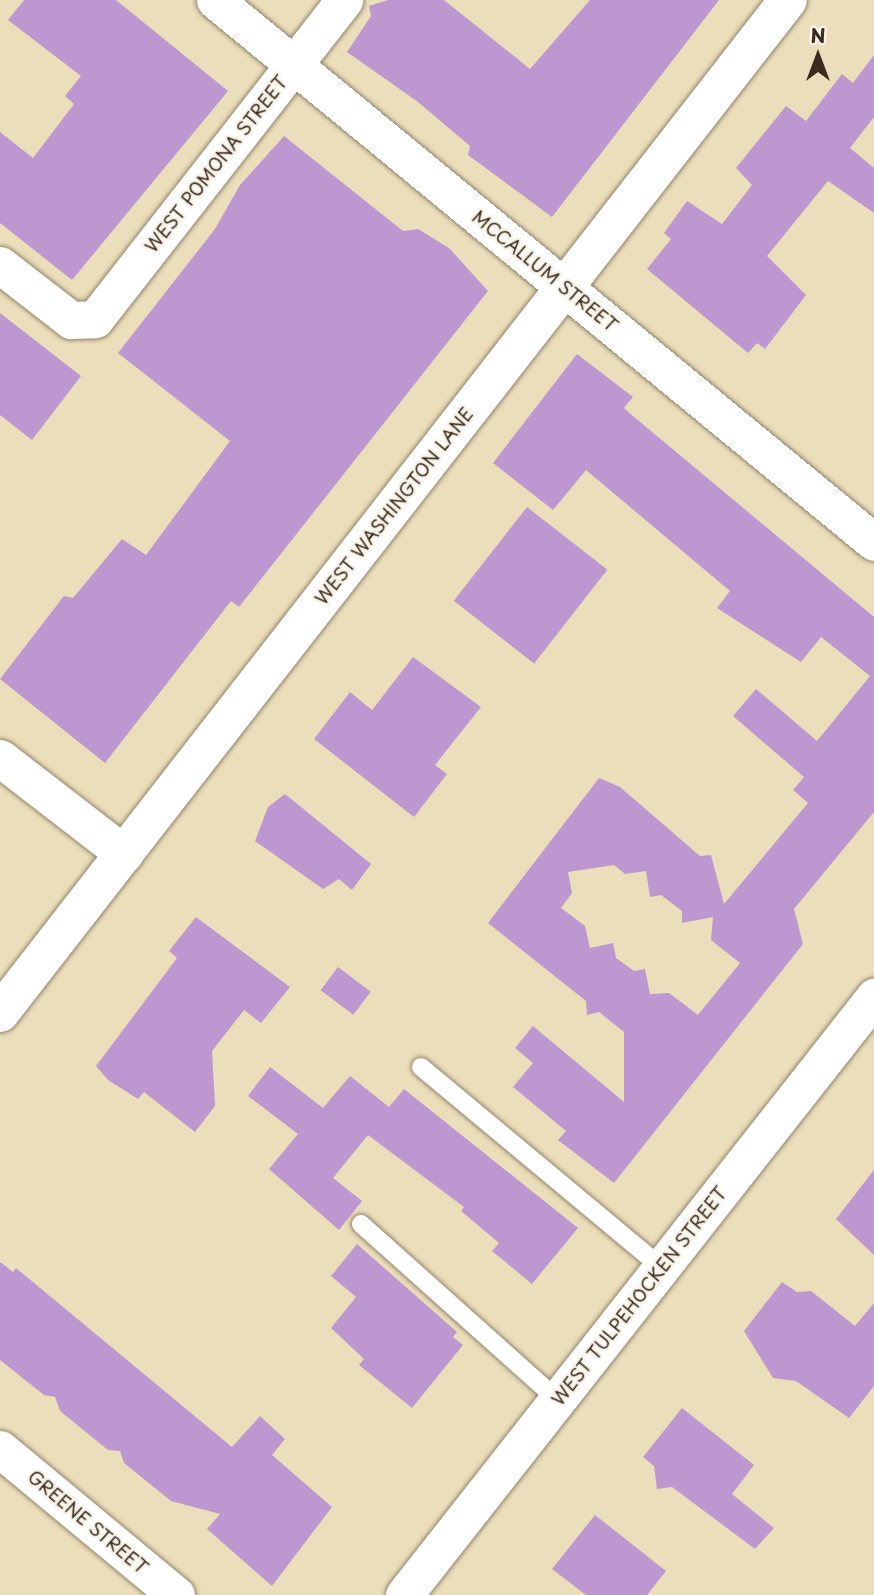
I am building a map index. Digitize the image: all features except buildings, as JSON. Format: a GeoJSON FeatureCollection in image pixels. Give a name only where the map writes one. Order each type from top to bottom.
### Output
{"type":"FeatureCollection","features":[{"type":"Feature","properties":{"kind":"main road","name":"WEST WASHINGTON LANE"},"geometry":{"type":"LineString","coordinates":[[0,1013],[788,0]]}},
{"type":"Feature","properties":{"kind":"street","name":"MCCALLUM STREET"},"geometry":{"type":"LineString","coordinates":[[215,0],[874,542]]}},
{"type":"Feature","properties":{"kind":"street","name":"WEST POMONA STREET"},"geometry":{"type":"LineString","coordinates":[[0,265],[83,324],[95,318],[344,0]]}},
{"type":"Feature","properties":{"kind":"street"},"geometry":{"type":"LineString","coordinates":[[0,758],[124,854]]}},
{"type":"Feature","properties":{"kind":"street","name":"WEST TULPEHOCKEN STREET"},"geometry":{"type":"LineString","coordinates":[[404,1595],[874,997]]}},
{"type":"Feature","properties":{"kind":"street","name":"GREENE STREET"},"geometry":{"type":"LineString","coordinates":[[0,1450],[176,1595]]}},
{"type":"Feature","properties":{"kind":"lane"},"geometry":{"type":"LineString","coordinates":[[421,1067],[660,1267]]}},
{"type":"Feature","properties":{"kind":"lane"},"geometry":{"type":"LineString","coordinates":[[361,1224],[558,1400]]}}]}
